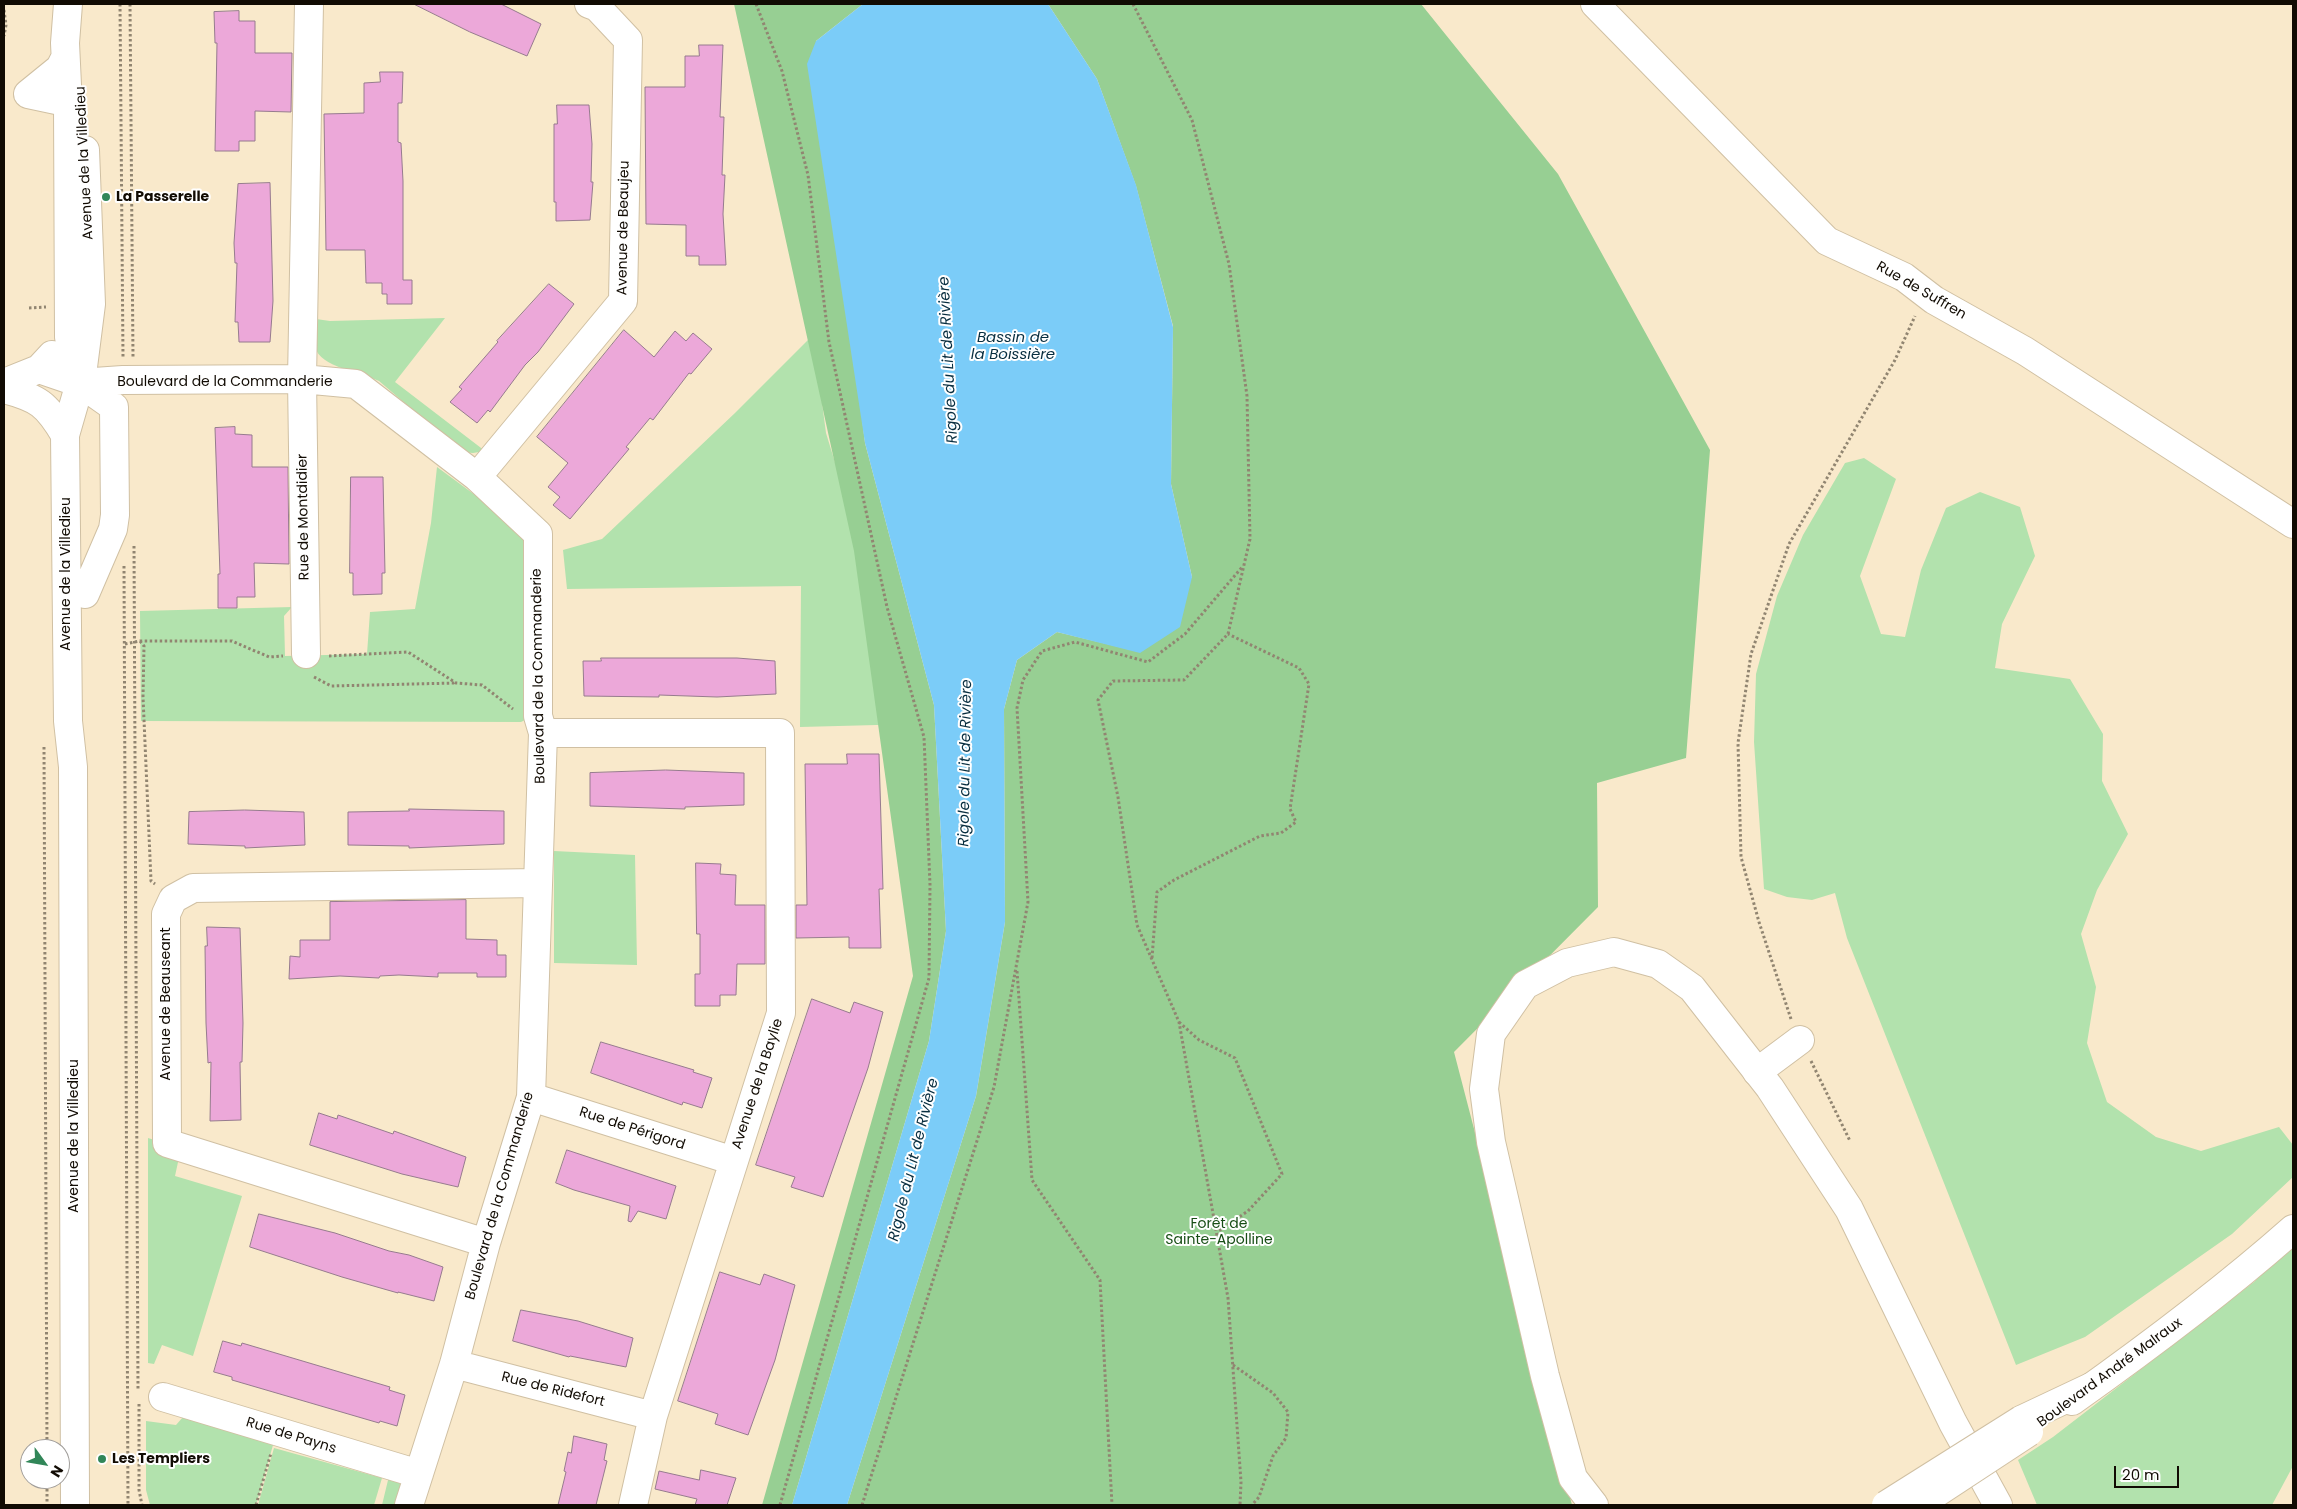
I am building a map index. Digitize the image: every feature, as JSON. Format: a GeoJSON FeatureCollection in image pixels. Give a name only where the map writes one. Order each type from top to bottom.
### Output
{"type":"FeatureCollection","features":[{"type":"Feature","properties":{"kind":"street","name":"Avenue de la Villedieu"},"geometry":{"type":"LineString","coordinates":[[70,4],[65,58],[68,106],[68,337],[80,383],[84,435],[85,594],[80,721],[73,767]]}},
{"type":"Feature","properties":{"kind":"street","name":"Avenue de la Villedieu"},"geometry":{"type":"LineString","coordinates":[[70,4],[80,48],[91,304],[80,383],[66,435],[68,721],[73,767],[75,1505]]}},
{"type":"Feature","properties":{"kind":"street"},"geometry":{"type":"LineString","coordinates":[[302,379],[309,4]]}},
{"type":"Feature","properties":{"kind":"street","name":"Avenue de Beaujeu"},"geometry":{"type":"LineString","coordinates":[[477,478],[623,301],[628,40],[597,7],[589,4]]}},
{"type":"Feature","properties":{"kind":"street","name":"Rue de Suffren"},"geometry":{"type":"LineString","coordinates":[[1595,4],[1827,241],[1904,278],[1923,292],[2025,351],[2293,524]]}},
{"type":"Feature","properties":{"kind":"street"},"geometry":{"type":"LineString","coordinates":[[65,58],[60,68],[28,94],[61,101],[68,106]]}},
{"type":"Feature","properties":{"kind":"street"},"geometry":{"type":"LineString","coordinates":[[4,383],[39,369],[68,337]]}},
{"type":"Feature","properties":{"kind":"street","name":"Boulevard de la Commanderie"},"geometry":{"type":"LineString","coordinates":[[39,369],[80,383],[128,380],[302,379],[356,384],[477,478],[538,534],[541,724],[531,1097],[486,1243],[454,1364],[409,1505]]}},
{"type":"Feature","properties":{"kind":"street","name":"Rue de Montdidier"},"geometry":{"type":"LineString","coordinates":[[295,661],[302,379]]}},
{"type":"Feature","properties":{"kind":"street"},"geometry":{"type":"LineString","coordinates":[[31,396],[80,383]]}},
{"type":"Feature","properties":{"kind":"street"},"geometry":{"type":"LineString","coordinates":[[4,389],[31,396],[52,413],[66,435]]}},
{"type":"Feature","properties":{"kind":"street","name":"Avenue de la Baylie"},"geometry":{"type":"LineString","coordinates":[[541,724],[780,733],[781,1013],[653,1416],[633,1505]]}},
{"type":"Feature","properties":{"kind":"street"},"geometry":{"type":"LineString","coordinates":[[174,899],[194,888],[538,883]]}},
{"type":"Feature","properties":{"kind":"street","name":"Avenue de Beauseant"},"geometry":{"type":"LineString","coordinates":[[174,899],[166,914],[167,1143],[486,1243]]}},
{"type":"Feature","properties":{"kind":"street"},"geometry":{"type":"LineString","coordinates":[[1594,1505],[1573,1478],[1545,1376],[1491,1142],[1484,1089],[1490,1034],[1525,985],[1566,963],[1614,952],[1658,964],[1692,988],[1757,1072],[1849,1209],[1953,1423],[1998,1505]]}},
{"type":"Feature","properties":{"kind":"street"},"geometry":{"type":"LineString","coordinates":[[1757,1072],[1800,1040]]}},
{"type":"Feature","properties":{"kind":"street","name":"Rue de Périgord"},"geometry":{"type":"LineString","coordinates":[[531,1097],[734,1161]]}},
{"type":"Feature","properties":{"kind":"street","name":"Boulevard André Malraux"},"geometry":{"type":"LineString","coordinates":[[1918,1505],[2025,1426],[2091,1387],[2175,1327],[2248,1269],[2293,1229]]}},
{"type":"Feature","properties":{"kind":"street","name":"Rue de Ridefort"},"geometry":{"type":"LineString","coordinates":[[454,1364],[653,1416]]}},
{"type":"Feature","properties":{"kind":"street","name":"Rue de Payns"},"geometry":{"type":"LineString","coordinates":[[147,1396],[419,1474]]}},
{"type":"Feature","properties":{"kind":"street"},"geometry":{"type":"LineString","coordinates":[[1886,1505],[2025,1426]]}},
{"type":"Feature","properties":{"kind":"path"},"geometry":{"type":"LineString","coordinates":[[120,4],[128,380]]}},
{"type":"Feature","properties":{"kind":"path"},"geometry":{"type":"LineString","coordinates":[[128,380],[130,4]]}},
{"type":"Feature","properties":{"kind":"path"},"geometry":{"type":"LineString","coordinates":[[756,4],[782,72],[808,175],[829,342],[887,607],[924,737],[930,885],[929,978],[780,1505]]}},
{"type":"Feature","properties":{"kind":"path"},"geometry":{"type":"LineString","coordinates":[[1133,4],[1192,120],[1229,264],[1247,396],[1250,539],[1228,634],[1184,680],[1113,681],[1098,700],[1118,797],[1138,925],[1179,1022],[1217,1232],[1228,1298],[1241,1482],[1240,1505]]}},
{"type":"Feature","properties":{"kind":"path"},"geometry":{"type":"LineString","coordinates":[[4,10],[6,25],[4,36]]}},
{"type":"Feature","properties":{"kind":"path"},"geometry":{"type":"LineString","coordinates":[[1850,1142],[1793,1024],[1758,922],[1741,857],[1738,743],[1751,654],[1789,544],[1895,360],[1923,292]]}},
{"type":"Feature","properties":{"kind":"path"},"geometry":{"type":"LineString","coordinates":[[134,545],[147,1396],[139,1490],[142,1505]]}},
{"type":"Feature","properties":{"kind":"path"},"geometry":{"type":"LineString","coordinates":[[124,556],[128,1505]]}},
{"type":"Feature","properties":{"kind":"path"},"geometry":{"type":"LineString","coordinates":[[862,1505],[994,1086],[1028,902],[1017,708],[1023,680],[1042,651],[1075,642],[1148,662],[1185,634],[1243,566]]}},
{"type":"Feature","properties":{"kind":"path"},"geometry":{"type":"LineString","coordinates":[[1152,958],[1157,892],[1174,880],[1260,836],[1281,833],[1296,822],[1290,809],[1309,684],[1299,668],[1228,634]]}},
{"type":"Feature","properties":{"kind":"path"},"geometry":{"type":"LineString","coordinates":[[140,641],[144,646],[144,697],[151,881],[174,899]]}},
{"type":"Feature","properties":{"kind":"path"},"geometry":{"type":"LineString","coordinates":[[125,644],[140,641],[232,641],[269,657],[295,661],[331,656],[408,652],[456,683]]}},
{"type":"Feature","properties":{"kind":"path"},"geometry":{"type":"LineString","coordinates":[[295,661],[331,686],[456,683],[482,685],[524,718],[541,724]]}},
{"type":"Feature","properties":{"kind":"path"},"geometry":{"type":"LineString","coordinates":[[44,745],[47,1439]]}},
{"type":"Feature","properties":{"kind":"path"},"geometry":{"type":"LineString","coordinates":[[1017,965],[1032,1180],[1100,1280],[1112,1505]]}},
{"type":"Feature","properties":{"kind":"path"},"geometry":{"type":"LineString","coordinates":[[1179,1022],[1199,1040],[1235,1058],[1282,1174],[1248,1211],[1217,1232]]}},
{"type":"Feature","properties":{"kind":"path"},"geometry":{"type":"LineString","coordinates":[[1233,1365],[1273,1393],[1288,1412],[1286,1438],[1273,1456],[1259,1497],[1252,1505]]}},
{"type":"Feature","properties":{"kind":"path"},"geometry":{"type":"LineString","coordinates":[[256,1505],[277,1432]]}},
{"type":"Feature","properties":{"kind":"path"},"geometry":{"type":"LineString","coordinates":[[47,1489],[48,1505]]}},
{"type":"Feature","properties":{"kind":"green space"},"geometry":{"type":"Polygon","coordinates":[[[734,4],[863,4],[816,41],[865,443],[934,705],[946,931],[929,1041],[792,1505],[762,1505],[913,976],[854,551],[734,4]]]}},
{"type":"Feature","properties":{"kind":"green space","name":"Forêt de Sainte-Apolline"},"geometry":{"type":"Polygon","coordinates":[[[1048,4],[1421,4],[1558,174],[1710,450],[1686,758],[1597,783],[1598,907],[1454,1052],[1572,1505],[847,1505],[976,1096],[1005,922],[1004,709],[1017,660],[1057,632],[1140,652],[1192,577],[1171,484],[1173,326],[1136,186],[1097,79],[1048,4]]]}},
{"type":"Feature","properties":{"kind":"green space"},"geometry":{"type":"Polygon","coordinates":[[[445,318],[395,382],[485,451],[462,452],[379,381],[325,360],[318,354],[315,347],[316,319],[330,321],[445,318]]]}},
{"type":"Feature","properties":{"kind":"green space"},"geometry":{"type":"Polygon","coordinates":[[[813,335],[826,433],[915,724],[800,727],[801,586],[567,589],[563,550],[602,539],[735,413],[813,335]]]}},
{"type":"Feature","properties":{"kind":"green space"},"geometry":{"type":"Polygon","coordinates":[[[1864,458],[1896,479],[1860,576],[1881,634],[1905,637],[1921,570],[1946,508],[1980,492],[2020,507],[2035,556],[2002,624],[1995,668],[2070,679],[2103,734],[2102,781],[2128,834],[2097,890],[2081,934],[2096,987],[2087,1043],[2107,1102],[2156,1137],[2201,1151],[2279,1127],[2293,1145],[2293,1177],[2232,1234],[2085,1337],[2016,1365],[1847,938],[1835,893],[1812,900],[1787,897],[1764,889],[1754,742],[1756,674],[1777,596],[1803,535],[1845,463],[1864,458]]]}},
{"type":"Feature","properties":{"kind":"green space"},"geometry":{"type":"Polygon","coordinates":[[[437,467],[522,531],[529,546],[531,717],[521,722],[141,721],[140,611],[292,607],[284,616],[285,656],[367,654],[370,612],[415,609],[431,523],[437,467]]]}},
{"type":"Feature","properties":{"kind":"green space"},"geometry":{"type":"Polygon","coordinates":[[[554,851],[635,855],[637,965],[554,963],[554,851]]]}},
{"type":"Feature","properties":{"kind":"green space"},"geometry":{"type":"Polygon","coordinates":[[[148,1138],[164,1143],[180,1153],[175,1176],[242,1196],[193,1356],[162,1345],[154,1364],[148,1363],[148,1138]]]}},
{"type":"Feature","properties":{"kind":"green space"},"geometry":{"type":"Polygon","coordinates":[[[2293,1245],[2293,1466],[2272,1505],[2037,1505],[2018,1460],[2053,1437],[2254,1282],[2293,1245]]]}},
{"type":"Feature","properties":{"kind":"green space"},"geometry":{"type":"Polygon","coordinates":[[[183,1417],[275,1438],[256,1505],[150,1505],[146,1490],[146,1421],[176,1425],[183,1417]]]}},
{"type":"Feature","properties":{"kind":"green space"},"geometry":{"type":"Polygon","coordinates":[[[274,1448],[382,1478],[374,1505],[258,1505],[274,1448]]]}},
{"type":"Feature","properties":{"kind":"green space"},"geometry":{"type":"Polygon","coordinates":[[[389,1476],[398,1479],[401,1486],[401,1505],[382,1505],[389,1476]]]}},
{"type":"Feature","properties":{"kind":"water","name":"Bassin de la Boissière"},"geometry":{"type":"Polygon","coordinates":[[[863,4],[1048,4],[1097,79],[1136,185],[1173,327],[1171,484],[1192,577],[1180,627],[1140,653],[1057,632],[1017,660],[1004,709],[1005,922],[976,1096],[847,1505],[792,1505],[929,1041],[946,931],[934,705],[865,443],[807,64],[816,41],[863,4]]]}},
{"type":"Feature","properties":{"kind":"building"},"geometry":{"type":"Polygon","coordinates":[[[414,4],[501,4],[541,24],[527,56],[470,32],[414,4]]]}},
{"type":"Feature","properties":{"kind":"building"},"geometry":{"type":"Polygon","coordinates":[[[239,11],[239,21],[255,21],[255,53],[292,53],[291,112],[255,111],[255,141],[239,141],[239,151],[215,151],[217,43],[215,43],[214,12],[239,11]]]}},
{"type":"Feature","properties":{"kind":"building"},"geometry":{"type":"Polygon","coordinates":[[[699,45],[723,45],[720,117],[724,117],[722,175],[725,175],[723,214],[726,265],[699,265],[699,256],[686,256],[686,225],[646,224],[645,87],[685,87],[685,56],[699,56],[699,45]]]}},
{"type":"Feature","properties":{"kind":"building"},"geometry":{"type":"Polygon","coordinates":[[[380,72],[403,72],[402,103],[398,103],[398,142],[401,143],[403,181],[403,280],[412,280],[412,304],[387,304],[387,294],[382,294],[382,283],[366,283],[365,250],[326,250],[324,114],[364,113],[364,83],[380,82],[380,72]]]}},
{"type":"Feature","properties":{"kind":"building"},"geometry":{"type":"Polygon","coordinates":[[[557,105],[589,105],[592,144],[591,182],[593,182],[590,220],[556,221],[556,202],[554,202],[554,124],[557,124],[557,105]]]}},
{"type":"Feature","properties":{"kind":"building"},"geometry":{"type":"Polygon","coordinates":[[[270,183],[273,301],[270,342],[239,342],[238,322],[235,322],[237,263],[235,263],[234,243],[238,184],[270,183]]]}},
{"type":"Feature","properties":{"kind":"building"},"geometry":{"type":"Polygon","coordinates":[[[549,284],[574,304],[490,412],[488,410],[477,423],[450,402],[462,389],[459,387],[497,341],[549,284]]]}},
{"type":"Feature","properties":{"kind":"building"},"geometry":{"type":"Polygon","coordinates":[[[624,330],[654,357],[675,331],[686,341],[693,333],[712,349],[691,374],[689,373],[653,420],[650,418],[626,447],[629,449],[570,519],[553,505],[560,497],[548,487],[568,463],[537,437],[624,330]]]}},
{"type":"Feature","properties":{"kind":"building"},"geometry":{"type":"Polygon","coordinates":[[[235,427],[235,434],[252,435],[252,467],[288,467],[289,564],[254,563],[255,597],[237,597],[237,608],[218,608],[218,574],[220,574],[215,428],[235,427]]]}},
{"type":"Feature","properties":{"kind":"building"},"geometry":{"type":"Polygon","coordinates":[[[351,477],[383,477],[385,573],[382,573],[382,594],[353,595],[353,573],[350,573],[351,477]]]}},
{"type":"Feature","properties":{"kind":"building"},"geometry":{"type":"Polygon","coordinates":[[[601,658],[737,658],[775,661],[776,694],[717,697],[659,695],[659,697],[584,696],[583,661],[601,661],[601,658]]]}},
{"type":"Feature","properties":{"kind":"building"},"geometry":{"type":"Polygon","coordinates":[[[847,754],[879,754],[883,889],[879,889],[881,948],[849,948],[849,937],[796,938],[796,905],[807,905],[805,764],[847,764],[847,754]]]}},
{"type":"Feature","properties":{"kind":"building"},"geometry":{"type":"Polygon","coordinates":[[[666,770],[744,773],[744,805],[685,807],[685,809],[590,806],[590,773],[666,770]]]}},
{"type":"Feature","properties":{"kind":"building"},"geometry":{"type":"Polygon","coordinates":[[[409,809],[504,811],[504,844],[409,848],[409,846],[348,845],[348,812],[409,811],[409,809]]]}},
{"type":"Feature","properties":{"kind":"building"},"geometry":{"type":"Polygon","coordinates":[[[245,810],[304,812],[305,845],[245,848],[245,846],[188,844],[189,812],[245,810]]]}},
{"type":"Feature","properties":{"kind":"building"},"geometry":{"type":"Polygon","coordinates":[[[696,863],[721,864],[720,874],[736,875],[735,905],[765,905],[765,964],[737,964],[736,995],[720,995],[720,1006],[695,1006],[695,974],[700,974],[700,934],[697,934],[696,863]]]}},
{"type":"Feature","properties":{"kind":"building"},"geometry":{"type":"Polygon","coordinates":[[[466,900],[466,939],[497,940],[497,955],[506,955],[506,977],[477,977],[477,973],[438,973],[438,977],[399,975],[380,976],[379,978],[340,976],[289,979],[290,956],[300,957],[300,940],[330,940],[330,902],[466,900]]]}},
{"type":"Feature","properties":{"kind":"building"},"geometry":{"type":"Polygon","coordinates":[[[207,927],[240,928],[243,1023],[242,1062],[240,1062],[241,1120],[210,1121],[211,1062],[208,1063],[206,1023],[205,946],[207,946],[207,927]]]}},
{"type":"Feature","properties":{"kind":"building"},"geometry":{"type":"Polygon","coordinates":[[[812,999],[850,1013],[854,1002],[883,1012],[868,1068],[823,1197],[791,1187],[795,1177],[756,1165],[812,999]]]}},
{"type":"Feature","properties":{"kind":"building"},"geometry":{"type":"Polygon","coordinates":[[[601,1042],[694,1070],[693,1072],[712,1078],[702,1108],[683,1102],[682,1105],[591,1073],[601,1042]]]}},
{"type":"Feature","properties":{"kind":"building"},"geometry":{"type":"Polygon","coordinates":[[[319,1113],[337,1119],[338,1115],[393,1134],[394,1131],[466,1157],[458,1187],[402,1174],[310,1145],[319,1113]]]}},
{"type":"Feature","properties":{"kind":"building"},"geometry":{"type":"Polygon","coordinates":[[[567,1150],[676,1186],[666,1219],[638,1211],[631,1222],[628,1221],[630,1206],[556,1183],[567,1150]]]}},
{"type":"Feature","properties":{"kind":"building"},"geometry":{"type":"Polygon","coordinates":[[[259,1214],[335,1233],[443,1267],[434,1301],[342,1277],[250,1247],[259,1214]]]}},
{"type":"Feature","properties":{"kind":"building"},"geometry":{"type":"Polygon","coordinates":[[[720,1272],[760,1285],[764,1274],[795,1285],[775,1360],[748,1435],[715,1424],[718,1414],[678,1401],[720,1272]]]}},
{"type":"Feature","properties":{"kind":"building"},"geometry":{"type":"Polygon","coordinates":[[[521,1310],[578,1321],[633,1338],[626,1367],[569,1357],[513,1341],[521,1310]]]}},
{"type":"Feature","properties":{"kind":"building"},"geometry":{"type":"Polygon","coordinates":[[[223,1341],[241,1346],[242,1343],[390,1387],[389,1390],[405,1395],[397,1426],[380,1421],[379,1423],[232,1380],[232,1377],[214,1372],[223,1341]]]}},
{"type":"Feature","properties":{"kind":"building"},"geometry":{"type":"Polygon","coordinates":[[[574,1436],[607,1444],[604,1460],[607,1461],[596,1505],[558,1505],[566,1472],[564,1471],[568,1452],[571,1453],[574,1436]]]}},
{"type":"Feature","properties":{"kind":"building"},"geometry":{"type":"Polygon","coordinates":[[[701,1470],[736,1478],[727,1505],[695,1505],[697,1499],[655,1489],[659,1471],[699,1480],[701,1470]]]}},
{"type":"Feature","properties":{"kind":"place","name":"La Passerelle"},"geometry":{"type":"Point","coordinates":[106,197]}},
{"type":"Feature","properties":{"kind":"place","name":"Les Templiers"},"geometry":{"type":"Point","coordinates":[102,1459]}},
{"type":"Feature","properties":{"kind":"water label","name":"Rigole du Lit de Rivière"},"geometry":{"type":"Point","coordinates":[949,360]}},
{"type":"Feature","properties":{"kind":"water label","name":"Rigole du Lit de Rivière"},"geometry":{"type":"Point","coordinates":[966,763]}},
{"type":"Feature","properties":{"kind":"water label","name":"Rigole du Lit de Rivière"},"geometry":{"type":"Point","coordinates":[914,1160]}}]}
